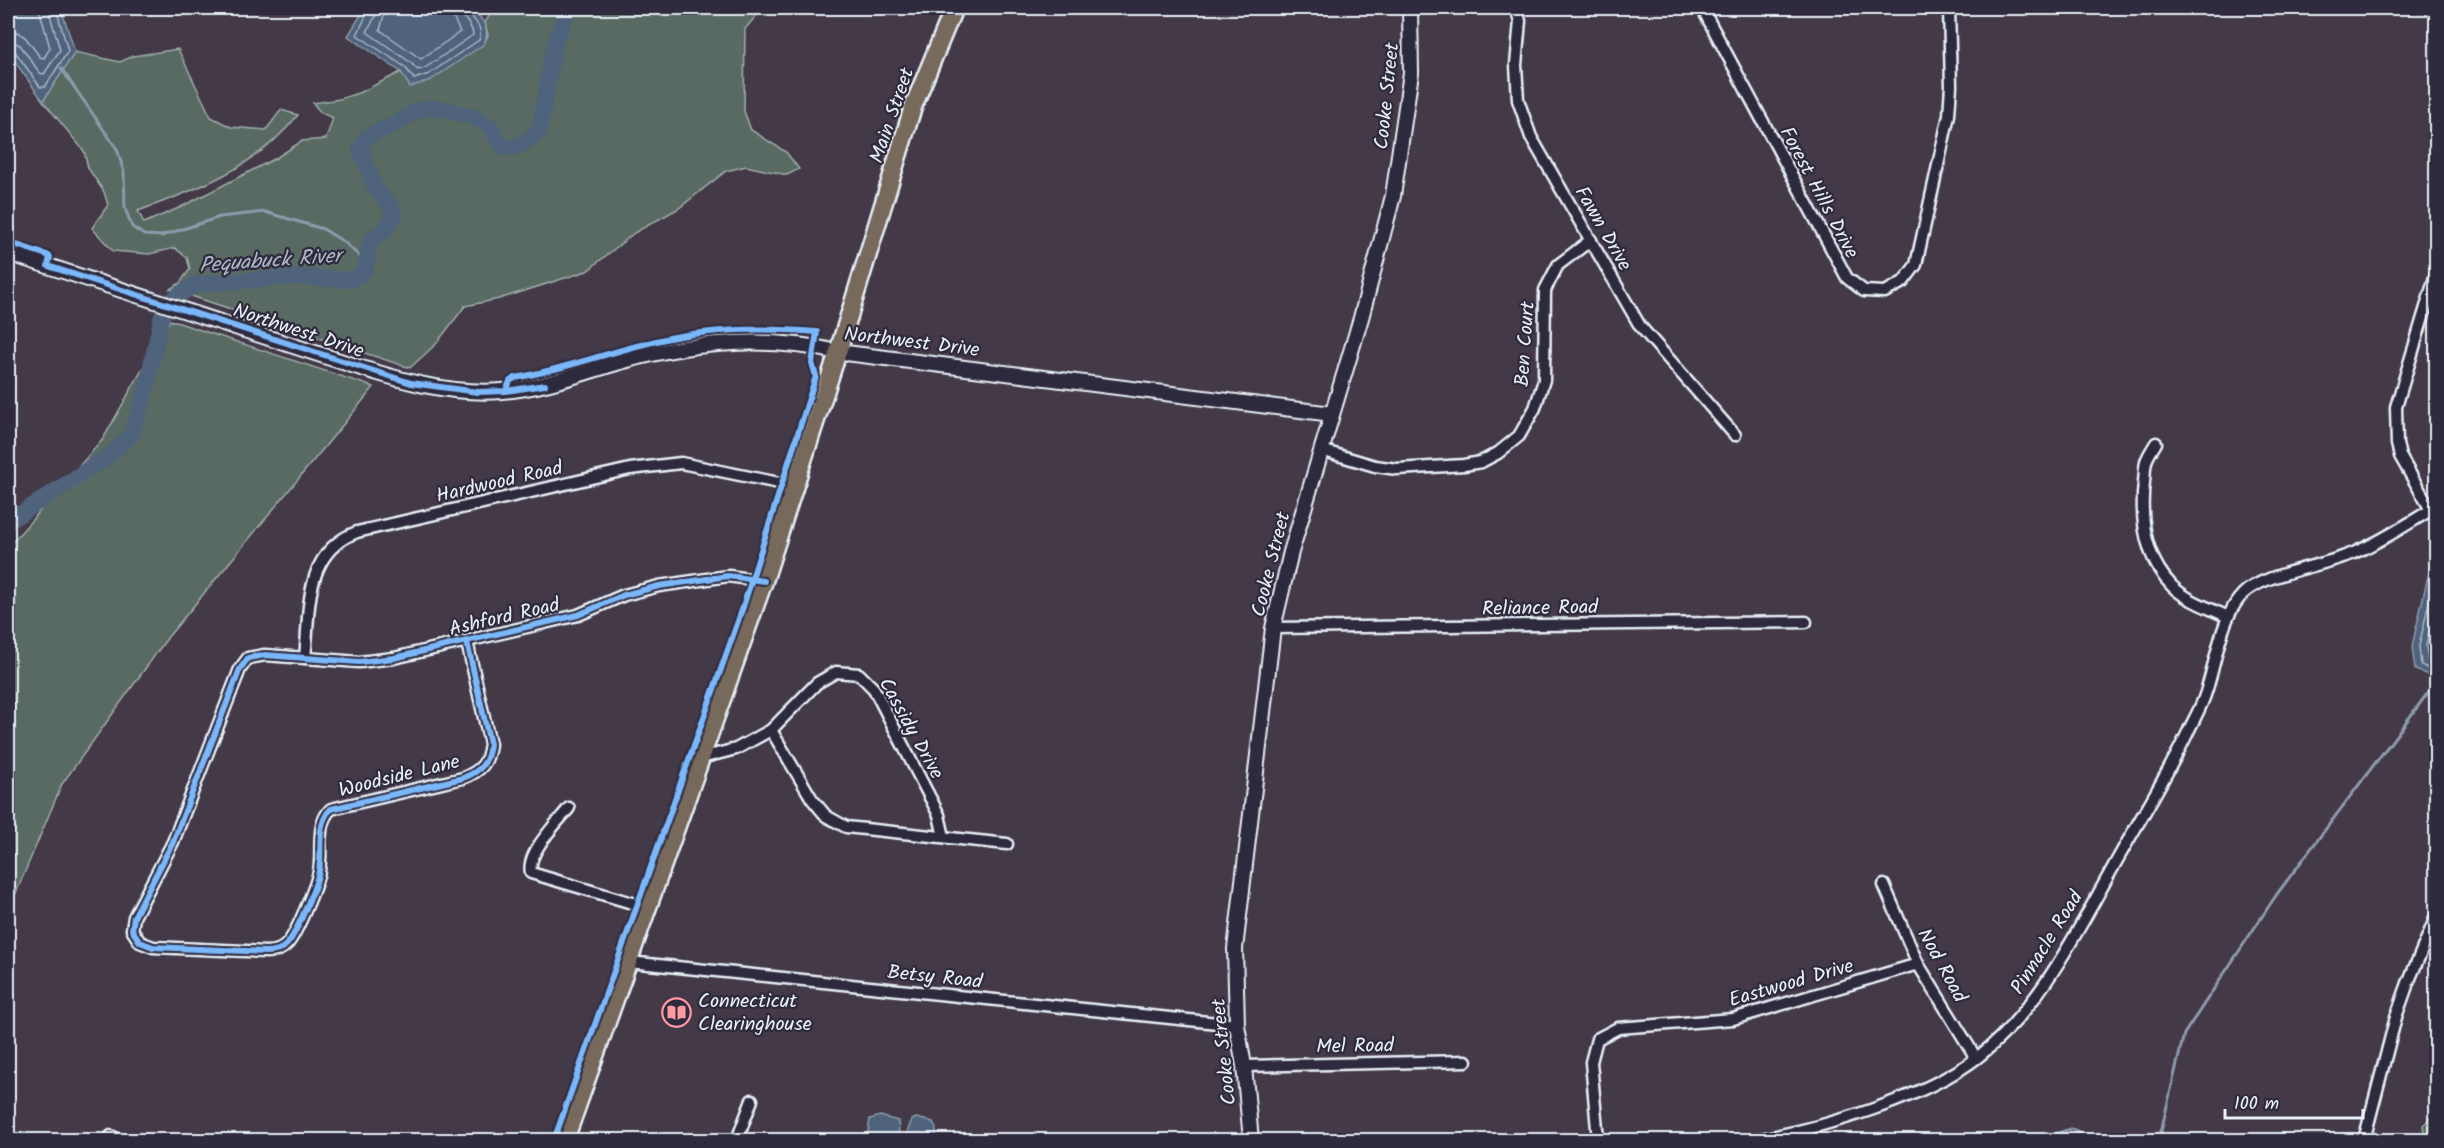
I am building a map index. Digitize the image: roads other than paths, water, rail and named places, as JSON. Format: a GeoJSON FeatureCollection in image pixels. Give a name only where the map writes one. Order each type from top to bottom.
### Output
{"type":"FeatureCollection","features":[{"type":"Feature","properties":{"kind":"highway","name":"Main Street"},"geometry":{"type":"LineString","coordinates":[[565,1140],[764,581],[838,352],[913,107],[954,8]]}},
{"type":"Feature","properties":{"kind":"main road","name":"Cooke Street"},"geometry":{"type":"LineString","coordinates":[[1251,1140],[1244,1066],[1237,1025],[1235,949],[1274,628],[1288,561],[1370,287],[1393,196],[1411,73],[1410,8]]}},
{"type":"Feature","properties":{"kind":"main road","name":"Northwest Drive"},"geometry":{"type":"LineString","coordinates":[[8,253],[377,373],[434,387],[478,392],[522,389],[568,379],[638,357],[706,345],[780,343],[1332,414]]}},
{"type":"Feature","properties":{"kind":"street","name":"Fawn Drive"},"geometry":{"type":"LineString","coordinates":[[1516,8],[1520,21],[1516,65],[1518,100],[1531,137],[1640,326],[1735,435]]}},
{"type":"Feature","properties":{"kind":"street","name":"Forest Hills Drive"},"geometry":{"type":"LineString","coordinates":[[1702,8],[1847,278],[1864,291],[1885,292],[1903,282],[1916,266],[1923,237],[1949,115],[1951,86],[1948,8]]}},
{"type":"Feature","properties":{"kind":"street","name":"Ben Court"},"geometry":{"type":"LineString","coordinates":[[1321,450],[1375,466],[1397,469],[1464,465],[1481,462],[1498,453],[1519,436],[1535,408],[1544,380],[1545,290],[1558,265],[1591,240]]}},
{"type":"Feature","properties":{"kind":"street"},"geometry":{"type":"LineString","coordinates":[[2434,509],[2409,474],[2400,456],[2397,444],[2396,407],[2436,274]]}},
{"type":"Feature","properties":{"kind":"street"},"geometry":{"type":"LineString","coordinates":[[2156,443],[2146,460],[2141,505],[2147,541],[2152,554],[2172,586],[2189,599],[2228,617]]}},
{"type":"Feature","properties":{"kind":"street","name":"Hardwood Road"},"geometry":{"type":"LineString","coordinates":[[305,658],[311,595],[317,568],[328,550],[347,536],[357,532],[639,467],[665,464],[698,466],[794,486]]}},
{"type":"Feature","properties":{"kind":"street","name":"Pinnacle Road"},"geometry":{"type":"LineString","coordinates":[[1755,1140],[1787,1138],[1902,1098],[1940,1081],[1976,1058],[2011,1026],[2047,980],[2184,741],[2205,694],[2228,617],[2241,596],[2260,582],[2334,561],[2359,551],[2434,509]]}},
{"type":"Feature","properties":{"kind":"street","name":"Ashford Road"},"geometry":{"type":"LineString","coordinates":[[248,658],[266,655],[342,661],[377,661],[578,615],[624,595],[659,586],[728,576],[764,581]]}},
{"type":"Feature","properties":{"kind":"street","name":"Reliance Road"},"geometry":{"type":"LineString","coordinates":[[1274,628],[1806,622]]}},
{"type":"Feature","properties":{"kind":"street","name":"Woodside Lane"},"geometry":{"type":"LineString","coordinates":[[248,658],[240,669],[170,851],[134,917],[132,930],[135,937],[145,945],[266,952],[281,949],[291,938],[317,880],[324,815],[331,809],[463,778],[483,767],[489,756],[490,744],[467,642]]}},
{"type":"Feature","properties":{"kind":"street","name":"Cassidy Drive"},"geometry":{"type":"LineString","coordinates":[[701,758],[736,749],[771,730],[817,683],[836,672],[859,674],[874,689],[939,815],[944,837]]}},
{"type":"Feature","properties":{"kind":"street"},"geometry":{"type":"LineString","coordinates":[[771,730],[789,756],[812,800],[826,816],[846,827],[1007,844]]}},
{"type":"Feature","properties":{"kind":"street"},"geometry":{"type":"LineString","coordinates":[[569,808],[540,844],[530,868],[531,873],[649,908]]}},
{"type":"Feature","properties":{"kind":"street","name":"Nod Road"},"geometry":{"type":"LineString","coordinates":[[1884,885],[1917,964],[1976,1058]]}},
{"type":"Feature","properties":{"kind":"street"},"geometry":{"type":"LineString","coordinates":[[2364,1140],[2396,1017],[2436,917]]}},
{"type":"Feature","properties":{"kind":"street","name":"Betsy Road"},"geometry":{"type":"LineString","coordinates":[[629,962],[1237,1025]]}},
{"type":"Feature","properties":{"kind":"street","name":"Eastwood Drive"},"geometry":{"type":"LineString","coordinates":[[1598,1140],[1591,1062],[1597,1040],[1618,1028],[1733,1019],[1917,964]]}},
{"type":"Feature","properties":{"kind":"street","name":"Mel Road"},"geometry":{"type":"LineString","coordinates":[[1244,1066],[1466,1060]]}},
{"type":"Feature","properties":{"kind":"street"},"geometry":{"type":"LineString","coordinates":[[737,1140],[752,1100]]}},
{"type":"Feature","properties":{"kind":"water"},"geometry":{"type":"Polygon","coordinates":[[[8,8],[61,8],[75,52],[43,101],[8,52],[8,8]]]}},
{"type":"Feature","properties":{"kind":"water"},"geometry":{"type":"Polygon","coordinates":[[[365,8],[472,8],[485,25],[486,38],[484,44],[431,80],[410,87],[401,72],[348,36],[365,8]]]}},
{"type":"Feature","properties":{"kind":"water"},"geometry":{"type":"Polygon","coordinates":[[[2436,559],[2436,678],[2415,670],[2412,646],[2428,576],[2436,559]]]}},
{"type":"Feature","properties":{"kind":"water"},"geometry":{"type":"Polygon","coordinates":[[[880,1116],[898,1121],[899,1130],[895,1140],[867,1140],[870,1119],[880,1116]]]}},
{"type":"Feature","properties":{"kind":"water"},"geometry":{"type":"Polygon","coordinates":[[[916,1118],[933,1122],[936,1128],[936,1140],[907,1140],[907,1132],[912,1120],[916,1118]]]}},
{"type":"Feature","properties":{"kind":"waterway","name":"Pequabuck River"},"geometry":{"type":"LineString","coordinates":[[8,522],[110,455],[131,435],[146,389],[161,319],[165,308],[172,300],[196,284],[296,277],[348,280],[360,275],[366,268],[369,246],[373,238],[385,231],[394,216],[391,207],[376,189],[360,150],[366,137],[397,123],[413,112],[427,108],[445,109],[478,119],[491,127],[498,141],[505,148],[519,146],[539,132],[554,47],[568,8]]}},
{"type":"Feature","properties":{"kind":"waterway"},"geometry":{"type":"LineString","coordinates":[[61,68],[117,149],[124,172],[125,208],[132,227],[144,235],[161,236],[220,217],[265,212],[323,229],[344,242],[367,263]]}},
{"type":"Feature","properties":{"kind":"waterway"},"geometry":{"type":"LineString","coordinates":[[2159,1140],[2184,1034],[2277,894],[2436,682]]}},
{"type":"Feature","properties":{"kind":"waterway"},"geometry":{"type":"LineString","coordinates":[[2035,1140],[2071,1129],[2094,1140]]}},
{"type":"Feature","properties":{"kind":"place","name":"Connecticut Clearinghouse"},"geometry":{"type":"Point","coordinates":[677,1012]}}]}
